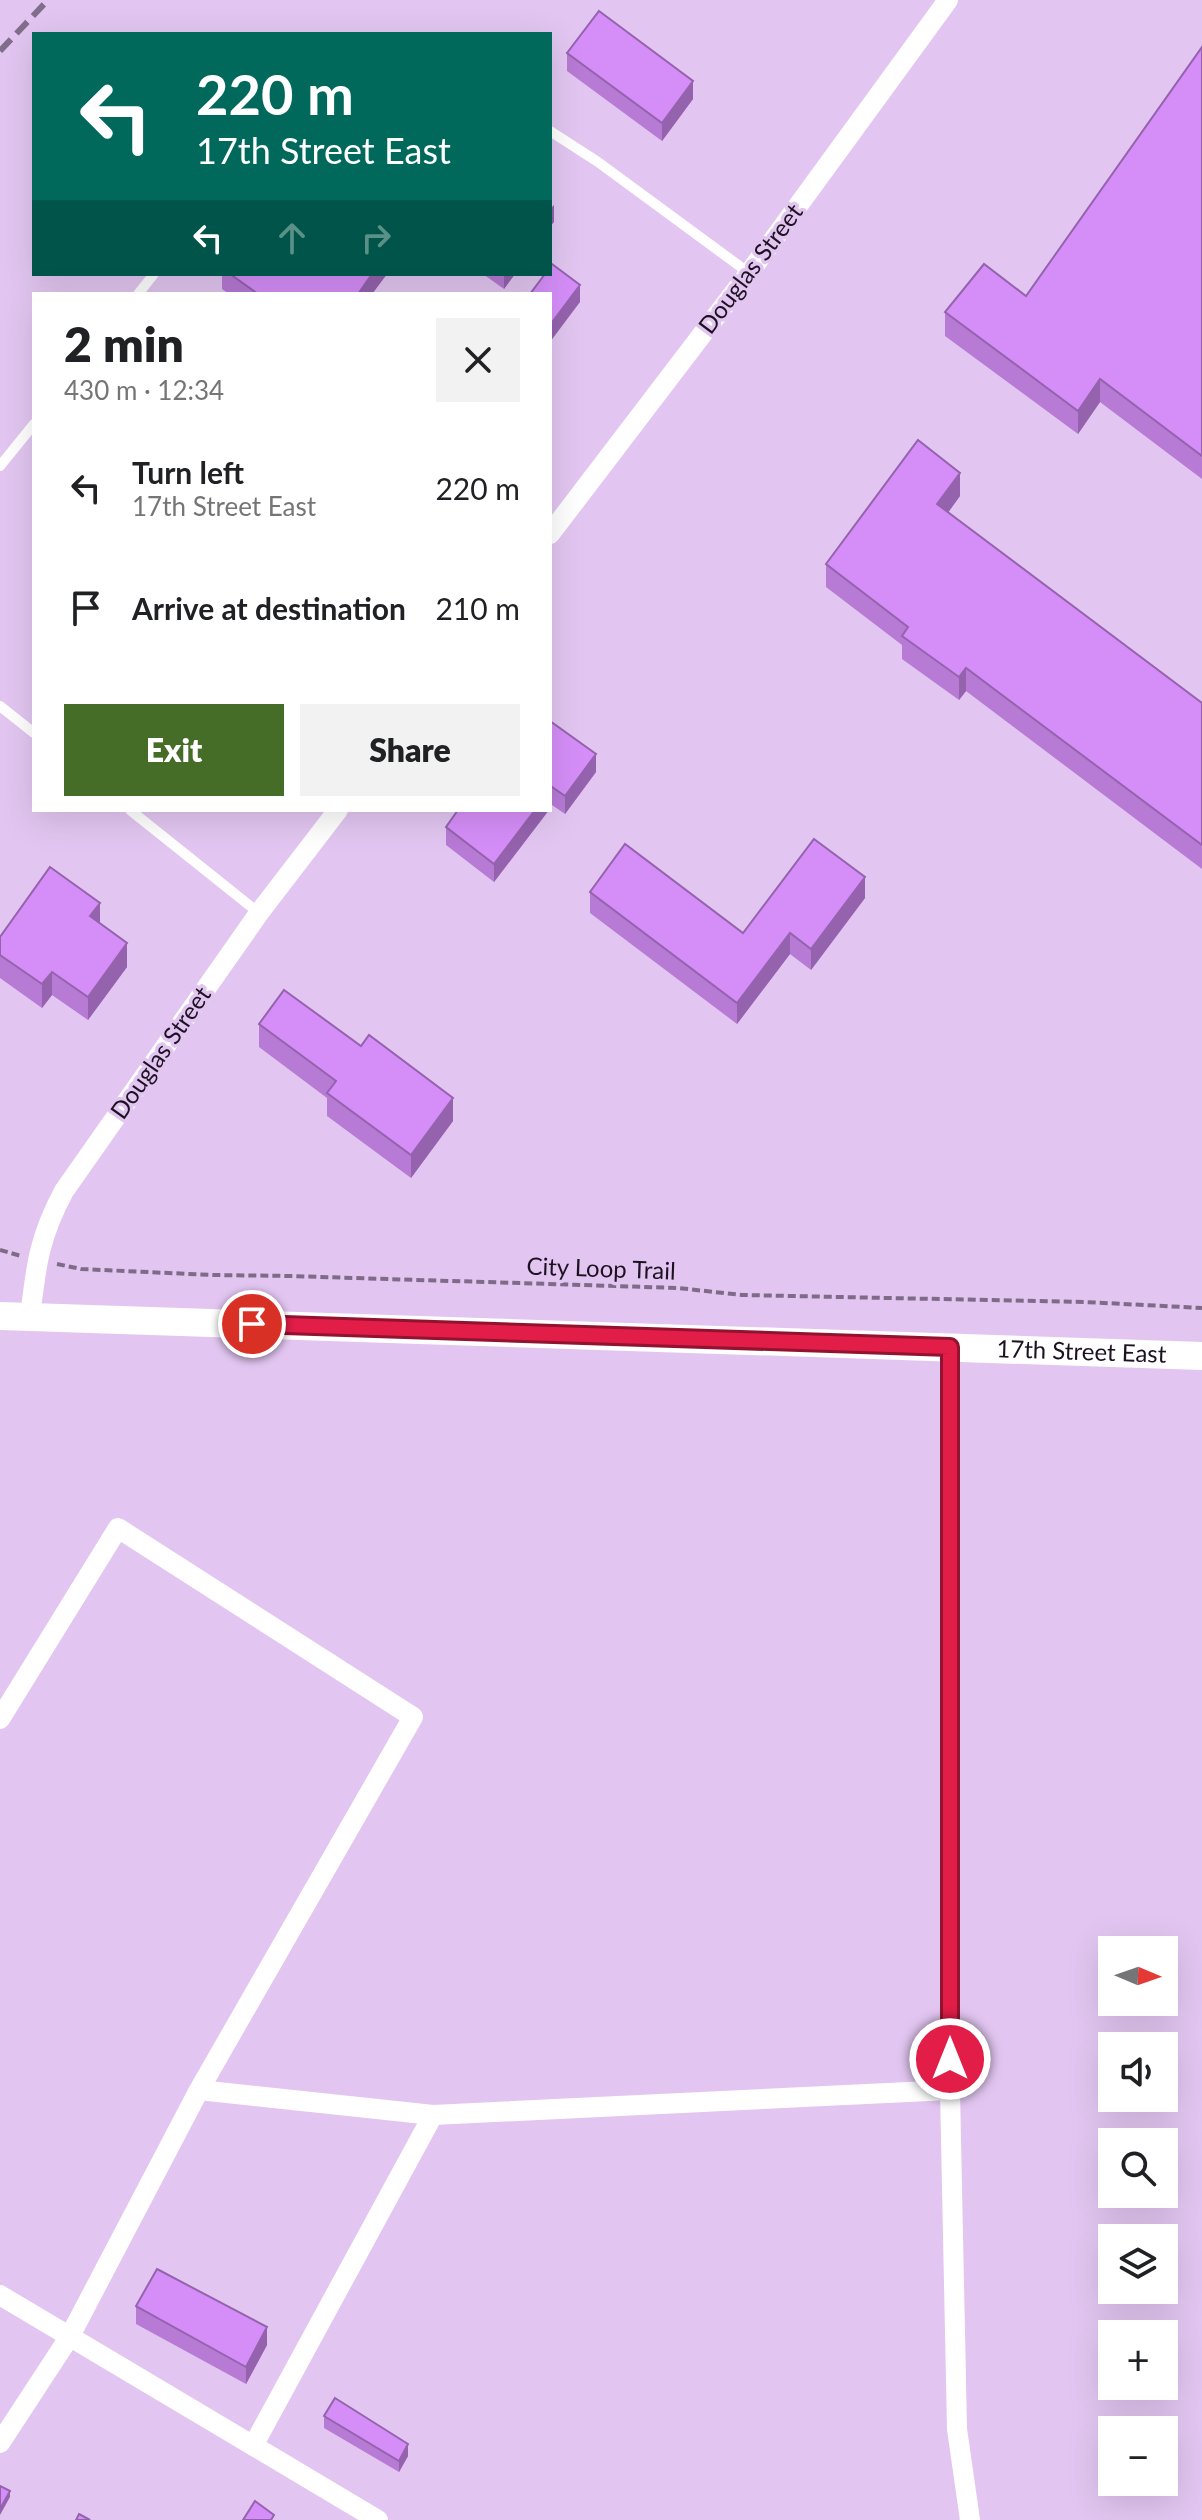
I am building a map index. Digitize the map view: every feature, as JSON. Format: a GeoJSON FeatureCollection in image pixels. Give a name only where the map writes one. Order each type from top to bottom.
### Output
{"type":"FeatureCollection","features":[{"type":"Feature","properties":{"kind":"main road","name":"17th Street East"},"geometry":{"type":"LineString","coordinates":[[0,1316],[1202,1356]]}},
{"type":"Feature","properties":{"kind":"street","name":"Douglas Street"},"geometry":{"type":"LineString","coordinates":[[552,531],[749,273],[948,0]]}},
{"type":"Feature","properties":{"kind":"street","name":"Douglas Street"},"geometry":{"type":"LineString","coordinates":[[30,1317],[37,1260],[47,1223],[64,1191],[259,913],[336,812]]}},
{"type":"Feature","properties":{"kind":"street"},"geometry":{"type":"LineString","coordinates":[[950,1347],[950,2090],[957,2429],[970,2520]]}},
{"type":"Feature","properties":{"kind":"street"},"geometry":{"type":"LineString","coordinates":[[0,1719],[118,1528],[413,1717],[199,2090],[70,2336],[0,2443]]}},
{"type":"Feature","properties":{"kind":"street"},"geometry":{"type":"LineString","coordinates":[[199,2090],[433,2115],[950,2090]]}},
{"type":"Feature","properties":{"kind":"street"},"geometry":{"type":"LineString","coordinates":[[253,2446],[433,2115]]}},
{"type":"Feature","properties":{"kind":"street"},"geometry":{"type":"LineString","coordinates":[[0,2295],[378,2520]]}},
{"type":"Feature","properties":{"kind":"lane"},"geometry":{"type":"LineString","coordinates":[[552,132],[598,162],[749,273]]}},
{"type":"Feature","properties":{"kind":"lane"},"geometry":{"type":"LineString","coordinates":[[140,292],[152,276]]}},
{"type":"Feature","properties":{"kind":"lane"},"geometry":{"type":"LineString","coordinates":[[0,466],[32,426]]}},
{"type":"Feature","properties":{"kind":"lane"},"geometry":{"type":"LineString","coordinates":[[0,706],[32,731]]}},
{"type":"Feature","properties":{"kind":"lane"},"geometry":{"type":"LineString","coordinates":[[133,812],[259,913]]}},
{"type":"Feature","properties":{"kind":"path","name":"City Loop Trail"},"geometry":{"type":"LineString","coordinates":[[0,1250],[81,1269],[197,1275],[678,1288],[742,1295],[1085,1302],[1202,1308]]}},
{"type":"Feature","properties":{"kind":"building"},"geometry":{"type":"Polygon","coordinates":[[[599,11],[693,81],[662,123],[567,53],[599,11]]]}},
{"type":"Feature","properties":{"kind":"building"},"geometry":{"type":"Polygon","coordinates":[[[1202,47],[1202,456],[1100,379],[1078,411],[945,312],[984,264],[1026,296],[1202,47]]]}},
{"type":"Feature","properties":{"kind":"building"},"geometry":{"type":"Polygon","coordinates":[[[552,264],[580,285],[552,322],[552,292],[532,292],[544,276],[552,276],[552,264]]]}},
{"type":"Feature","properties":{"kind":"building"},"geometry":{"type":"Polygon","coordinates":[[[233,276],[371,276],[359,292],[255,292],[233,276]]]}},
{"type":"Feature","properties":{"kind":"building"},"geometry":{"type":"Polygon","coordinates":[[[918,440],[960,473],[937,504],[1202,703],[1202,845],[966,668],[959,677],[902,636],[908,627],[826,564],[918,440]]]}},
{"type":"Feature","properties":{"kind":"building"},"geometry":{"type":"Polygon","coordinates":[[[552,722],[596,754],[565,796],[552,787],[552,722]]]}},
{"type":"Feature","properties":{"kind":"building"},"geometry":{"type":"Polygon","coordinates":[[[457,812],[533,812],[494,864],[446,827],[457,812]]]}},
{"type":"Feature","properties":{"kind":"building"},"geometry":{"type":"Polygon","coordinates":[[[814,839],[865,877],[811,949],[790,933],[737,1003],[590,892],[625,844],[743,933],[814,839]]]}},
{"type":"Feature","properties":{"kind":"building"},"geometry":{"type":"Polygon","coordinates":[[[50,867],[100,903],[90,916],[127,943],[88,997],[52,972],[42,984],[0,955],[0,937],[50,867]]]}},
{"type":"Feature","properties":{"kind":"building"},"geometry":{"type":"Polygon","coordinates":[[[284,990],[361,1046],[369,1035],[453,1098],[411,1155],[327,1093],[336,1081],[259,1024],[284,990]]]}},
{"type":"Feature","properties":{"kind":"building"},"geometry":{"type":"Polygon","coordinates":[[[157,2269],[267,2327],[246,2367],[136,2306],[157,2269]]]}},
{"type":"Feature","properties":{"kind":"building"},"geometry":{"type":"Polygon","coordinates":[[[335,2398],[408,2444],[399,2461],[324,2416],[335,2398]]]}},
{"type":"Feature","properties":{"kind":"building"},"geometry":{"type":"Polygon","coordinates":[[[0,2486],[10,2491],[0,2509],[0,2486]]]}},
{"type":"Feature","properties":{"kind":"building"},"geometry":{"type":"Polygon","coordinates":[[[255,2501],[274,2515],[271,2520],[243,2520],[255,2501]]]}},
{"type":"Feature","properties":{"kind":"building"},"geometry":{"type":"Polygon","coordinates":[[[79,2514],[90,2520],[76,2520],[79,2514]]]}},
{"type":"Feature","properties":{"kind":"railway"},"geometry":{"type":"LineString","coordinates":[[0,51],[48,0]]}},
{"type":"Feature","properties":{"kind":"route"},"geometry":{"type":"LineString","coordinates":[[252,1324],[950,1347],[950,2059]]}}]}
